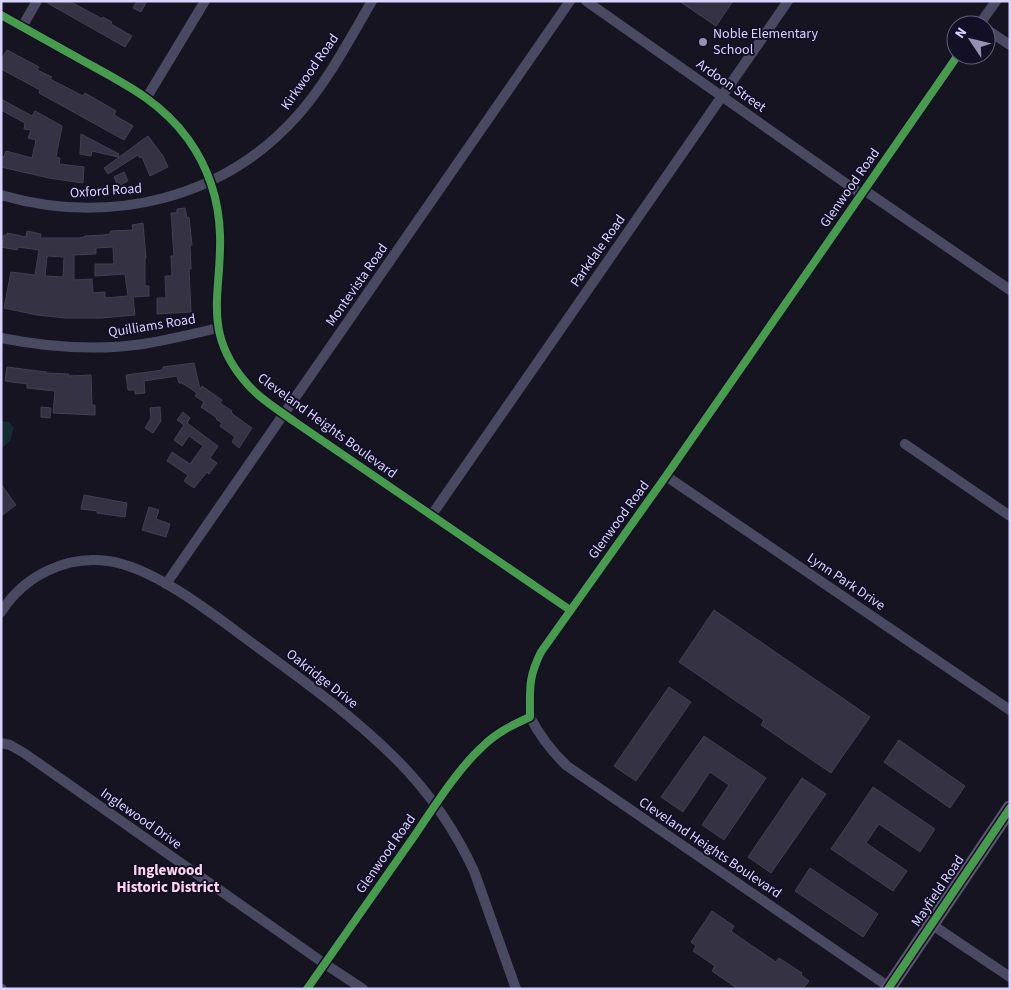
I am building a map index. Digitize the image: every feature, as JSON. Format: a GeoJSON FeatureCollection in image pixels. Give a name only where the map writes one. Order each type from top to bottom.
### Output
{"type":"FeatureCollection","features":[{"type":"Feature","properties":{"kind":"main road","name":"Mayfield Road"},"geometry":{"type":"LineString","coordinates":[[888,988],[1010,808]]}},
{"type":"Feature","properties":{"kind":"street"},"geometry":{"type":"LineString","coordinates":[[22,27],[37,1]]}},
{"type":"Feature","properties":{"kind":"street"},"geometry":{"type":"LineString","coordinates":[[147,97],[205,1]]}},
{"type":"Feature","properties":{"kind":"street","name":"Kirkwood Road"},"geometry":{"type":"LineString","coordinates":[[210,182],[240,166],[268,146],[298,115],[327,76],[372,1]]}},
{"type":"Feature","properties":{"kind":"street","name":"Montevista Road"},"geometry":{"type":"LineString","coordinates":[[166,584],[570,1]]}},
{"type":"Feature","properties":{"kind":"street","name":"Ardoon Street"},"geometry":{"type":"LineString","coordinates":[[586,1],[862,192],[1010,290]]}},
{"type":"Feature","properties":{"kind":"street","name":"Parkdale Road"},"geometry":{"type":"LineString","coordinates":[[431,516],[788,1]]}},
{"type":"Feature","properties":{"kind":"street"},"geometry":{"type":"LineString","coordinates":[[988,15],[996,1]]}},
{"type":"Feature","properties":{"kind":"street","name":"Cleveland Heights Boulevard"},"geometry":{"type":"LineString","coordinates":[[1,15],[147,97],[172,119],[198,154],[210,182],[217,209],[220,236],[216,302],[218,328],[228,356],[242,378],[257,394],[431,516],[570,610]]}},
{"type":"Feature","properties":{"kind":"street"},"geometry":{"type":"LineString","coordinates":[[996,36],[1010,45]]}},
{"type":"Feature","properties":{"kind":"street","name":"Glenwood Road"},"geometry":{"type":"LineString","coordinates":[[307,989],[436,805],[481,748],[512,724],[530,717],[530,680],[541,652],[666,476],[951,65]]}},
{"type":"Feature","properties":{"kind":"street","name":"Oxford Road"},"geometry":{"type":"LineString","coordinates":[[1,195],[50,206],[98,208],[134,205],[162,199],[210,182]]}},
{"type":"Feature","properties":{"kind":"street","name":"Quilliams Road"},"geometry":{"type":"LineString","coordinates":[[1,338],[64,346],[119,346],[147,343],[218,328]]}},
{"type":"Feature","properties":{"kind":"street"},"geometry":{"type":"LineString","coordinates":[[905,444],[1010,516]]}},
{"type":"Feature","properties":{"kind":"street","name":"Lynn Park Drive"},"geometry":{"type":"LineString","coordinates":[[666,476],[1010,710]]}},
{"type":"Feature","properties":{"kind":"street","name":"Oakridge Drive"},"geometry":{"type":"LineString","coordinates":[[1,612],[12,596],[28,582],[52,568],[68,563],[97,560],[120,563],[140,570],[166,584],[227,625],[326,697],[396,760],[436,805],[465,852],[474,871],[516,989]]}},
{"type":"Feature","properties":{"kind":"street","name":"Cleveland Heights Boulevard"},"geometry":{"type":"LineString","coordinates":[[530,717],[541,737],[567,766],[888,988]]}},
{"type":"Feature","properties":{"kind":"street","name":"Inglewood Drive"},"geometry":{"type":"LineString","coordinates":[[1,743],[10,745],[24,753],[363,989]]}},
{"type":"Feature","properties":{"kind":"street"},"geometry":{"type":"LineString","coordinates":[[931,924],[1010,977]]}},
{"type":"Feature","properties":{"kind":"green space"},"geometry":{"type":"Polygon","coordinates":[[[1,421],[9,422],[14,428],[10,441],[1,449],[1,421]]]}},
{"type":"Feature","properties":{"kind":"building"},"geometry":{"type":"Polygon","coordinates":[[[44,1],[69,1],[102,19],[103,17],[112,22],[111,24],[132,36],[125,47],[44,1]]]}},
{"type":"Feature","properties":{"kind":"building"},"geometry":{"type":"Polygon","coordinates":[[[137,1],[147,1],[141,12],[133,8],[137,1]]]}},
{"type":"Feature","properties":{"kind":"building"},"geometry":{"type":"Polygon","coordinates":[[[679,1],[733,1],[716,26],[679,1]]]}},
{"type":"Feature","properties":{"kind":"building"},"geometry":{"type":"Polygon","coordinates":[[[7,50],[39,67],[37,70],[52,77],[50,79],[83,96],[85,93],[116,111],[114,115],[133,126],[124,140],[39,93],[40,90],[1,69],[1,60],[7,50]]]}},
{"type":"Feature","properties":{"kind":"building"},"geometry":{"type":"Polygon","coordinates":[[[1,99],[32,116],[35,111],[62,126],[56,157],[60,158],[59,164],[84,167],[83,183],[49,178],[1,167],[1,156],[4,157],[6,151],[32,158],[36,140],[28,138],[31,130],[24,129],[25,123],[1,110],[1,99]]]}},
{"type":"Feature","properties":{"kind":"building"},"geometry":{"type":"Polygon","coordinates":[[[81,134],[119,154],[118,157],[92,151],[91,156],[80,154],[81,134]]]}},
{"type":"Feature","properties":{"kind":"building"},"geometry":{"type":"Polygon","coordinates":[[[148,136],[163,156],[168,167],[150,176],[142,157],[140,158],[138,155],[108,174],[104,168],[148,136]]]}},
{"type":"Feature","properties":{"kind":"building"},"geometry":{"type":"Polygon","coordinates":[[[124,172],[128,181],[118,186],[114,177],[124,172]]]}},
{"type":"Feature","properties":{"kind":"building"},"geometry":{"type":"Polygon","coordinates":[[[185,208],[187,218],[189,217],[192,245],[190,245],[191,269],[189,269],[191,312],[157,314],[157,298],[166,298],[165,276],[172,276],[171,256],[174,256],[171,213],[177,213],[177,209],[185,208]]]}},
{"type":"Feature","properties":{"kind":"building"},"geometry":{"type":"Polygon","coordinates":[[[143,223],[146,258],[145,286],[149,286],[149,296],[133,297],[135,315],[101,318],[66,318],[37,315],[4,308],[11,272],[35,275],[39,250],[18,247],[17,250],[1,247],[4,235],[7,235],[7,233],[26,237],[27,231],[41,234],[40,238],[79,238],[110,234],[111,231],[133,230],[132,225],[143,223]],[[113,247],[96,248],[96,254],[74,255],[74,280],[92,279],[93,293],[105,292],[105,298],[128,296],[125,274],[95,276],[95,264],[114,264],[113,247]],[[47,256],[45,276],[63,277],[64,257],[47,256]]]}},
{"type":"Feature","properties":{"kind":"building"},"geometry":{"type":"Polygon","coordinates":[[[194,363],[200,389],[202,386],[222,400],[220,403],[252,428],[239,448],[232,442],[235,437],[220,426],[222,423],[217,418],[201,407],[204,402],[195,396],[197,393],[179,383],[177,376],[144,381],[145,393],[135,394],[135,390],[128,390],[126,375],[163,370],[163,367],[194,363]]]}},
{"type":"Feature","properties":{"kind":"building"},"geometry":{"type":"Polygon","coordinates":[[[7,367],[46,373],[69,374],[68,376],[91,375],[92,405],[95,405],[95,415],[53,413],[55,391],[27,388],[27,384],[5,381],[7,367]]]}},
{"type":"Feature","properties":{"kind":"building"},"geometry":{"type":"Polygon","coordinates":[[[41,407],[51,408],[50,418],[41,417],[41,407]]]}},
{"type":"Feature","properties":{"kind":"building"},"geometry":{"type":"Polygon","coordinates":[[[160,407],[161,421],[153,433],[145,428],[151,418],[150,408],[160,407]]]}},
{"type":"Feature","properties":{"kind":"building"},"geometry":{"type":"Polygon","coordinates":[[[183,412],[190,418],[187,423],[218,446],[210,458],[217,463],[209,474],[207,472],[194,488],[184,481],[188,475],[167,461],[172,452],[190,464],[203,446],[189,436],[182,446],[174,440],[184,425],[177,420],[183,412]]]}},
{"type":"Feature","properties":{"kind":"building"},"geometry":{"type":"Polygon","coordinates":[[[1,484],[16,505],[1,516],[1,484]]]}},
{"type":"Feature","properties":{"kind":"building"},"geometry":{"type":"Polygon","coordinates":[[[84,495],[127,503],[125,517],[81,509],[84,495]]]}},
{"type":"Feature","properties":{"kind":"building"},"geometry":{"type":"Polygon","coordinates":[[[149,507],[159,510],[156,519],[170,524],[166,537],[142,530],[149,507]]]}},
{"type":"Feature","properties":{"kind":"building"},"geometry":{"type":"Polygon","coordinates":[[[714,610],[870,717],[831,773],[761,725],[764,720],[679,662],[714,610]]]}},
{"type":"Feature","properties":{"kind":"building"},"geometry":{"type":"Polygon","coordinates":[[[669,687],[691,702],[636,781],[614,766],[669,687]]]}},
{"type":"Feature","properties":{"kind":"building"},"geometry":{"type":"Polygon","coordinates":[[[704,736],[766,778],[724,840],[702,825],[729,785],[710,772],[683,812],[661,797],[704,736]]]}},
{"type":"Feature","properties":{"kind":"building"},"geometry":{"type":"Polygon","coordinates":[[[899,740],[965,786],[950,808],[884,762],[899,740]]]}},
{"type":"Feature","properties":{"kind":"building"},"geometry":{"type":"Polygon","coordinates":[[[802,778],[826,794],[771,873],[748,857],[802,778]]]}},
{"type":"Feature","properties":{"kind":"building"},"geometry":{"type":"Polygon","coordinates":[[[873,787],[935,829],[920,852],[879,824],[866,843],[907,871],[893,891],[831,849],[873,787]]]}},
{"type":"Feature","properties":{"kind":"building"},"geometry":{"type":"Polygon","coordinates":[[[810,868],[878,914],[863,937],[795,891],[810,868]]]}},
{"type":"Feature","properties":{"kind":"building"},"geometry":{"type":"Polygon","coordinates":[[[712,911],[734,926],[731,931],[745,941],[776,962],[779,958],[802,973],[801,975],[809,981],[803,989],[738,989],[712,971],[715,966],[693,951],[696,946],[691,942],[712,911]]]}},
{"type":"Feature","properties":{"kind":"cycle path"},"geometry":{"type":"LineString","coordinates":[[1,15],[142,95],[155,104],[178,126],[188,139],[207,173],[215,197],[220,235],[217,309],[222,343],[230,361],[254,391],[295,422],[570,610]]}},
{"type":"Feature","properties":{"kind":"cycle path"},"geometry":{"type":"LineString","coordinates":[[307,989],[446,789],[473,756],[499,733],[530,717],[532,677],[541,652],[666,476],[951,65]]}},
{"type":"Feature","properties":{"kind":"cycle path"},"geometry":{"type":"LineString","coordinates":[[888,989],[1010,808]]}},
{"type":"Feature","properties":{"kind":"place","name":"Noble Elementary School"},"geometry":{"type":"Point","coordinates":[703,42]}},
{"type":"Feature","properties":{"kind":"district","name":"Inglewood Historic District"},"geometry":{"type":"Point","coordinates":[168,878]}}]}
